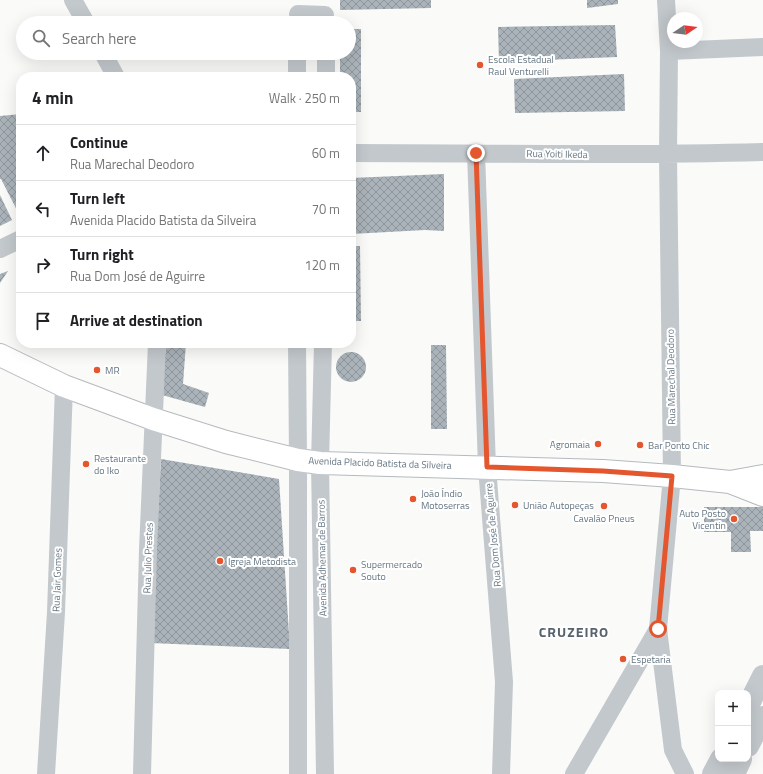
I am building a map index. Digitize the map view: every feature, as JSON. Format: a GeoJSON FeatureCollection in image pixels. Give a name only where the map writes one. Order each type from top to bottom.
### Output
{"type":"FeatureCollection","features":[{"type":"Feature","properties":{"kind":"main road","name":"Avenida Placido Batista da Silveira"},"geometry":{"type":"LineString","coordinates":[[0,355],[64,386],[154,419],[226,442],[298,460],[320,463],[603,471],[672,476],[730,482],[763,495]]}},
{"type":"Feature","properties":{"kind":"main road","name":"Avenida Placido Batista da Silveira"},"geometry":{"type":"LineString","coordinates":[[730,482],[763,476]]}},
{"type":"Feature","properties":{"kind":"street"},"geometry":{"type":"LineString","coordinates":[[74,0],[82,16]]}},
{"type":"Feature","properties":{"kind":"street","name":"Rua Marechal Deodoro"},"geometry":{"type":"LineString","coordinates":[[666,0],[669,51],[668,155],[672,476],[658,629],[673,750],[685,774]]}},
{"type":"Feature","properties":{"kind":"street"},"geometry":{"type":"LineString","coordinates":[[298,12],[325,13]]}},
{"type":"Feature","properties":{"kind":"street"},"geometry":{"type":"LineString","coordinates":[[669,51],[763,47]]}},
{"type":"Feature","properties":{"kind":"street"},"geometry":{"type":"LineString","coordinates":[[107,60],[113,72]]}},
{"type":"Feature","properties":{"kind":"street"},"geometry":{"type":"LineString","coordinates":[[297,72],[298,60]]}},
{"type":"Feature","properties":{"kind":"street"},"geometry":{"type":"LineString","coordinates":[[326,60],[326,72]]}},
{"type":"Feature","properties":{"kind":"street","name":"Rua Yoiti Ikeda"},"geometry":{"type":"LineString","coordinates":[[356,153],[668,155],[763,152]]}},
{"type":"Feature","properties":{"kind":"street","name":"Rua Dom José de Aguirre"},"geometry":{"type":"LineString","coordinates":[[476,153],[487,467],[504,682],[501,774]]}},
{"type":"Feature","properties":{"kind":"street"},"geometry":{"type":"LineString","coordinates":[[0,249],[16,241]]}},
{"type":"Feature","properties":{"kind":"street","name":"Rua Julio Prestes"},"geometry":{"type":"LineString","coordinates":[[142,774],[157,348]]}},
{"type":"Feature","properties":{"kind":"street"},"geometry":{"type":"LineString","coordinates":[[297,348],[298,774]]}},
{"type":"Feature","properties":{"kind":"street","name":"Avenida Adhemar de Barros"},"geometry":{"type":"LineString","coordinates":[[323,348],[320,463],[325,774]]}},
{"type":"Feature","properties":{"kind":"street","name":"Rua Jair Gomes"},"geometry":{"type":"LineString","coordinates":[[46,774],[56,612],[64,386]]}},
{"type":"Feature","properties":{"kind":"street"},"geometry":{"type":"LineString","coordinates":[[574,774],[658,629]]}},
{"type":"Feature","properties":{"kind":"street"},"geometry":{"type":"LineString","coordinates":[[751,700],[763,676]]}},
{"type":"Feature","properties":{"kind":"street"},"geometry":{"type":"LineString","coordinates":[[298,711],[324,712]]}},
{"type":"Feature","properties":{"kind":"street"},"geometry":{"type":"LineString","coordinates":[[751,740],[763,717]]}},
{"type":"Feature","properties":{"kind":"street"},"geometry":{"type":"LineString","coordinates":[[713,774],[719,762]]}},
{"type":"Feature","properties":{"kind":"street"},"geometry":{"type":"LineString","coordinates":[[734,774],[740,762]]}},
{"type":"Feature","properties":{"kind":"building"},"geometry":{"type":"Polygon","coordinates":[[[340,0],[431,0],[431,8],[340,10],[340,0]]]}},
{"type":"Feature","properties":{"kind":"building"},"geometry":{"type":"Polygon","coordinates":[[[587,0],[618,0],[618,4],[587,8],[587,0]]]}},
{"type":"Feature","properties":{"kind":"building"},"geometry":{"type":"Polygon","coordinates":[[[615,25],[617,57],[499,62],[498,27],[615,25]]]}},
{"type":"Feature","properties":{"kind":"building"},"geometry":{"type":"Polygon","coordinates":[[[356,29],[361,29],[361,112],[356,112],[356,72],[340,72],[340,60],[356,60],[356,29]]]}},
{"type":"Feature","properties":{"kind":"building"},"geometry":{"type":"Polygon","coordinates":[[[624,74],[625,111],[515,113],[514,79],[624,74]]]}},
{"type":"Feature","properties":{"kind":"building"},"geometry":{"type":"Polygon","coordinates":[[[16,114],[16,208],[0,179],[0,116],[16,114]]]}},
{"type":"Feature","properties":{"kind":"building"},"geometry":{"type":"Polygon","coordinates":[[[444,174],[444,231],[425,230],[356,234],[356,178],[444,174]]]}},
{"type":"Feature","properties":{"kind":"building"},"geometry":{"type":"Polygon","coordinates":[[[0,195],[12,220],[0,226],[0,195]]]}},
{"type":"Feature","properties":{"kind":"building"},"geometry":{"type":"Polygon","coordinates":[[[356,246],[360,246],[361,321],[356,321],[356,246]]]}},
{"type":"Feature","properties":{"kind":"building"},"geometry":{"type":"Polygon","coordinates":[[[8,271],[0,283],[0,274],[8,271]]]}},
{"type":"Feature","properties":{"kind":"building"},"geometry":{"type":"Polygon","coordinates":[[[431,345],[446,345],[447,429],[431,429],[431,345]]]}},
{"type":"Feature","properties":{"kind":"building"},"geometry":{"type":"Polygon","coordinates":[[[166,348],[186,348],[183,384],[209,393],[205,407],[162,395],[166,348]]]}},
{"type":"Feature","properties":{"kind":"building"},"geometry":{"type":"Polygon","coordinates":[[[351,352],[362,356],[366,367],[362,378],[351,382],[340,378],[336,367],[340,356],[351,352]]]}},
{"type":"Feature","properties":{"kind":"building","name":"Igreja Metodista"},"geometry":{"type":"Polygon","coordinates":[[[161,459],[279,479],[290,649],[151,643],[161,459]]]}},
{"type":"Feature","properties":{"kind":"building","name":"Auto Posto Vicentin"},"geometry":{"type":"Polygon","coordinates":[[[704,507],[763,507],[763,531],[750,531],[751,552],[731,552],[731,532],[704,532],[704,507]]]}},
{"type":"Feature","properties":{"kind":"place","name":"Escola Estadual Raul Venturelli"},"geometry":{"type":"Point","coordinates":[480,65]}},
{"type":"Feature","properties":{"kind":"place","name":"MR"},"geometry":{"type":"Point","coordinates":[97,370]}},
{"type":"Feature","properties":{"kind":"place","name":"Agromaia"},"geometry":{"type":"Point","coordinates":[598,444]}},
{"type":"Feature","properties":{"kind":"place","name":"Bar Ponto Chic"},"geometry":{"type":"Point","coordinates":[640,445]}},
{"type":"Feature","properties":{"kind":"place","name":"Restaurante do Iko"},"geometry":{"type":"Point","coordinates":[86,464]}},
{"type":"Feature","properties":{"kind":"place","name":"João Índio Motoserras"},"geometry":{"type":"Point","coordinates":[413,499]}},
{"type":"Feature","properties":{"kind":"place","name":"União Autopeças"},"geometry":{"type":"Point","coordinates":[515,505]}},
{"type":"Feature","properties":{"kind":"place","name":"Cavalão Pneus"},"geometry":{"type":"Point","coordinates":[604,506]}},
{"type":"Feature","properties":{"kind":"place","name":"Auto Posto Vicentin"},"geometry":{"type":"Point","coordinates":[734,519]}},
{"type":"Feature","properties":{"kind":"place","name":"Igreja Metodista"},"geometry":{"type":"Point","coordinates":[220,561]}},
{"type":"Feature","properties":{"kind":"place","name":"Supermercado Souto"},"geometry":{"type":"Point","coordinates":[353,570]}},
{"type":"Feature","properties":{"kind":"place","name":"Espetaria"},"geometry":{"type":"Point","coordinates":[623,659]}},
{"type":"Feature","properties":{"kind":"district","name":"CRUZEIRO"},"geometry":{"type":"Point","coordinates":[574,631]}},
{"type":"Feature","properties":{"kind":"route"},"geometry":{"type":"LineString","coordinates":[[476,153],[487,467],[603,471],[672,476],[658,629]]}}]}
